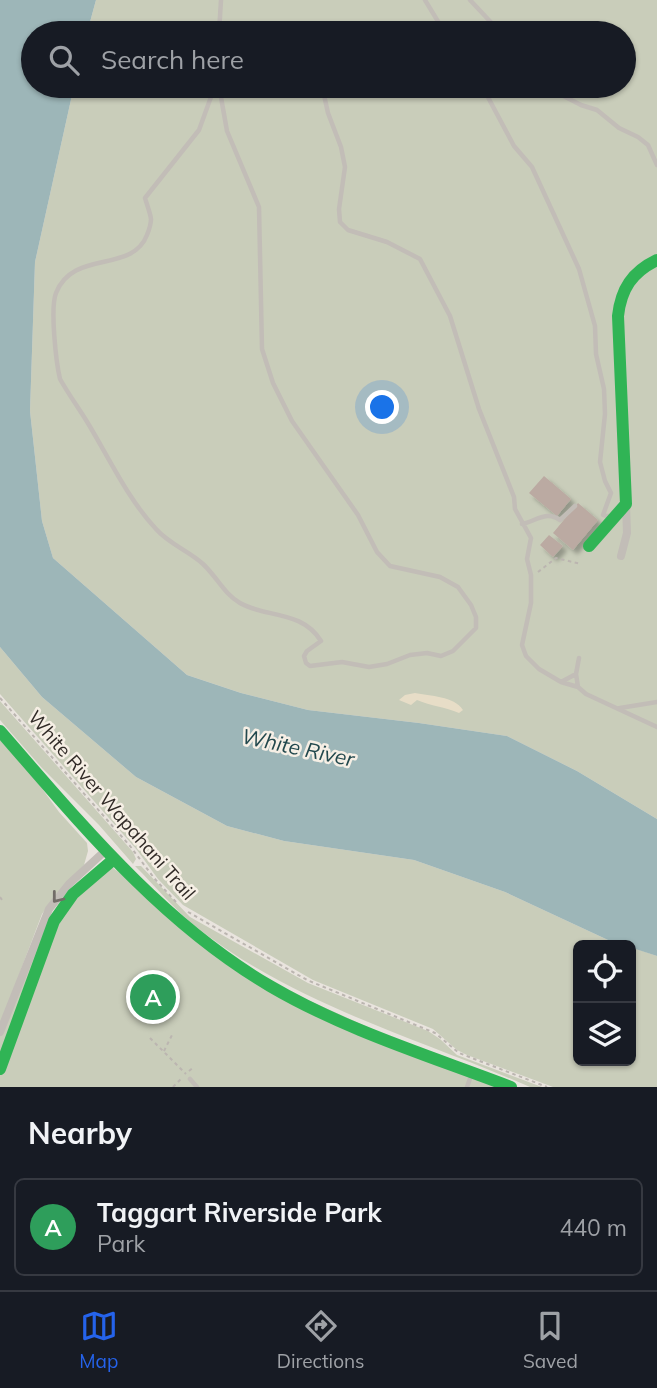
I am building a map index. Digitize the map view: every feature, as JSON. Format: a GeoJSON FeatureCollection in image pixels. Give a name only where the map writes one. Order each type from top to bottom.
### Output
{"type":"FeatureCollection","features":[{"type":"Feature","properties":{"kind":"street"},"geometry":{"type":"LineString","coordinates":[[621,556],[627,533],[618,307],[621,294],[630,279],[657,260]]}},
{"type":"Feature","properties":{"kind":"street"},"geometry":{"type":"LineString","coordinates":[[589,546],[626,504]]}},
{"type":"Feature","properties":{"kind":"street"},"geometry":{"type":"LineString","coordinates":[[0,731],[151,897],[217,951],[271,986],[338,1020],[511,1087]]}},
{"type":"Feature","properties":{"kind":"street"},"geometry":{"type":"LineString","coordinates":[[0,1032],[49,909],[69,884],[110,855]]}},
{"type":"Feature","properties":{"kind":"street"},"geometry":{"type":"LineString","coordinates":[[0,1069],[54,921],[73,894],[110,855]]}},
{"type":"Feature","properties":{"kind":"lane"},"geometry":{"type":"LineString","coordinates":[[220,21],[221,0]]}},
{"type":"Feature","properties":{"kind":"lane"},"geometry":{"type":"LineString","coordinates":[[425,0],[438,21]]}},
{"type":"Feature","properties":{"kind":"lane"},"geometry":{"type":"LineString","coordinates":[[470,0],[490,21]]}},
{"type":"Feature","properties":{"kind":"lane"},"geometry":{"type":"LineString","coordinates":[[212,98],[199,130],[145,198],[151,222],[145,240],[135,251],[123,258],[88,264],[72,272],[55,295],[56,363],[60,379],[121,480],[157,531],[203,564],[226,592],[241,604],[260,611],[280,613],[302,623],[317,634],[321,641],[304,656],[310,666],[342,662],[369,667],[387,664],[410,655],[427,653],[441,656],[453,651],[476,628],[476,617],[471,605],[457,587],[449,582],[390,566],[377,552],[358,515],[292,421],[273,383],[262,349],[259,207],[227,131],[220,98]]}},
{"type":"Feature","properties":{"kind":"lane"},"geometry":{"type":"LineString","coordinates":[[325,98],[345,167],[339,209],[340,222],[348,230],[387,242],[420,259],[450,316],[479,410],[523,524],[531,538],[527,559],[531,575],[531,603],[522,645],[526,656],[539,669],[657,727]]}},
{"type":"Feature","properties":{"kind":"lane"},"geometry":{"type":"LineString","coordinates":[[488,98],[514,146],[532,167],[579,269],[595,326],[596,354],[604,389],[605,414],[600,462],[611,493],[603,515],[615,517]]}},
{"type":"Feature","properties":{"kind":"lane"},"geometry":{"type":"LineString","coordinates":[[567,98],[597,110],[619,128],[638,137],[648,145],[657,165]]}},
{"type":"Feature","properties":{"kind":"lane"},"geometry":{"type":"LineString","coordinates":[[523,524],[543,515],[554,516],[560,520],[575,506]]}},
{"type":"Feature","properties":{"kind":"lane"},"geometry":{"type":"LineString","coordinates":[[578,687],[576,674],[579,658]]}},
{"type":"Feature","properties":{"kind":"lane"},"geometry":{"type":"LineString","coordinates":[[562,681],[576,674]]}},
{"type":"Feature","properties":{"kind":"lane"},"geometry":{"type":"LineString","coordinates":[[619,708],[657,702]]}},
{"type":"Feature","properties":{"kind":"lane"},"geometry":{"type":"LineString","coordinates":[[467,1087],[472,1072]]}},
{"type":"Feature","properties":{"kind":"lane"},"geometry":{"type":"LineString","coordinates":[[190,1079],[197,1087]]}},
{"type":"Feature","properties":{"kind":"path"},"geometry":{"type":"LineString","coordinates":[[531,575],[556,558],[581,564]]}},
{"type":"Feature","properties":{"kind":"path","name":"White River Wapahani Trail"},"geometry":{"type":"LineString","coordinates":[[0,698],[176,902]]}},
{"type":"Feature","properties":{"kind":"path","name":"White River Wapahani Trail"},"geometry":{"type":"LineString","coordinates":[[185,910],[321,987],[435,1033],[459,1053],[547,1087]]}},
{"type":"Feature","properties":{"kind":"path"},"geometry":{"type":"LineString","coordinates":[[163,1052],[173,1032]]}},
{"type":"Feature","properties":{"kind":"path"},"geometry":{"type":"LineString","coordinates":[[150,1038],[183,1068],[190,1079]]}},
{"type":"Feature","properties":{"kind":"green space"},"geometry":{"type":"Polygon","coordinates":[[[96,0],[657,0],[657,819],[577,771],[507,736],[308,710],[241,693],[187,675],[53,558],[42,521],[30,411],[35,262],[71,98],[636,98],[636,21],[90,21],[96,0]]]}},
{"type":"Feature","properties":{"kind":"green space"},"geometry":{"type":"Polygon","coordinates":[[[0,647],[42,697],[136,777],[227,826],[284,841],[414,860],[505,892],[608,940],[573,940],[573,1066],[636,1066],[636,949],[657,956],[657,1087],[553,1087],[467,1055],[457,1050],[433,1029],[313,980],[183,905],[0,694],[0,647]]]}},
{"type":"Feature","properties":{"kind":"green space"},"geometry":{"type":"Polygon","coordinates":[[[0,701],[133,852],[136,859],[133,864],[0,720],[0,701]]]}},
{"type":"Feature","properties":{"kind":"green space"},"geometry":{"type":"Polygon","coordinates":[[[0,740],[30,772],[59,812],[87,843],[88,851],[84,865],[56,894],[42,914],[17,980],[52,915],[108,864],[250,974],[501,1087],[0,1087],[0,740]]]}},
{"type":"Feature","properties":{"kind":"green space"},"geometry":{"type":"Polygon","coordinates":[[[135,866],[141,866],[190,917],[308,983],[428,1031],[457,1055],[542,1087],[530,1087],[357,1017],[273,977],[233,954],[195,926],[135,866]]]}},
{"type":"Feature","properties":{"kind":"sand"},"geometry":{"type":"Polygon","coordinates":[[[415,693],[448,699],[463,710],[459,713],[417,700],[411,705],[399,700],[405,695],[415,693]]]}},
{"type":"Feature","properties":{"kind":"water","name":"White River"},"geometry":{"type":"Polygon","coordinates":[[[0,0],[96,0],[90,21],[21,21],[21,98],[71,98],[35,262],[30,411],[42,521],[53,558],[187,675],[241,693],[308,710],[507,736],[577,771],[657,819],[657,956],[636,949],[636,940],[608,940],[505,892],[414,860],[284,841],[227,826],[136,777],[42,697],[0,647],[0,0]]]}},
{"type":"Feature","properties":{"kind":"building"},"geometry":{"type":"Polygon","coordinates":[[[544,476],[571,499],[557,516],[529,493],[544,476]]]}},
{"type":"Feature","properties":{"kind":"building"},"geometry":{"type":"Polygon","coordinates":[[[578,503],[598,520],[573,550],[553,533],[578,503]]]}},
{"type":"Feature","properties":{"kind":"building"},"geometry":{"type":"Polygon","coordinates":[[[549,535],[563,546],[553,557],[540,545],[549,535]]]}},
{"type":"Feature","properties":{"kind":"traffic: fast"},"geometry":{"type":"LineString","coordinates":[[589,546],[626,504],[618,316],[629,282],[657,260]]}},
{"type":"Feature","properties":{"kind":"traffic: fast"},"geometry":{"type":"LineString","coordinates":[[0,731],[125,870],[194,933],[231,961],[270,986],[328,1016],[511,1087]]}},
{"type":"Feature","properties":{"kind":"traffic: fast"},"geometry":{"type":"LineString","coordinates":[[0,1069],[54,921],[73,894],[114,859]]}},
{"type":"Feature","properties":{"kind":"place","name":"Taggart Riverside Park"},"geometry":{"type":"Point","coordinates":[153,997]}}]}
